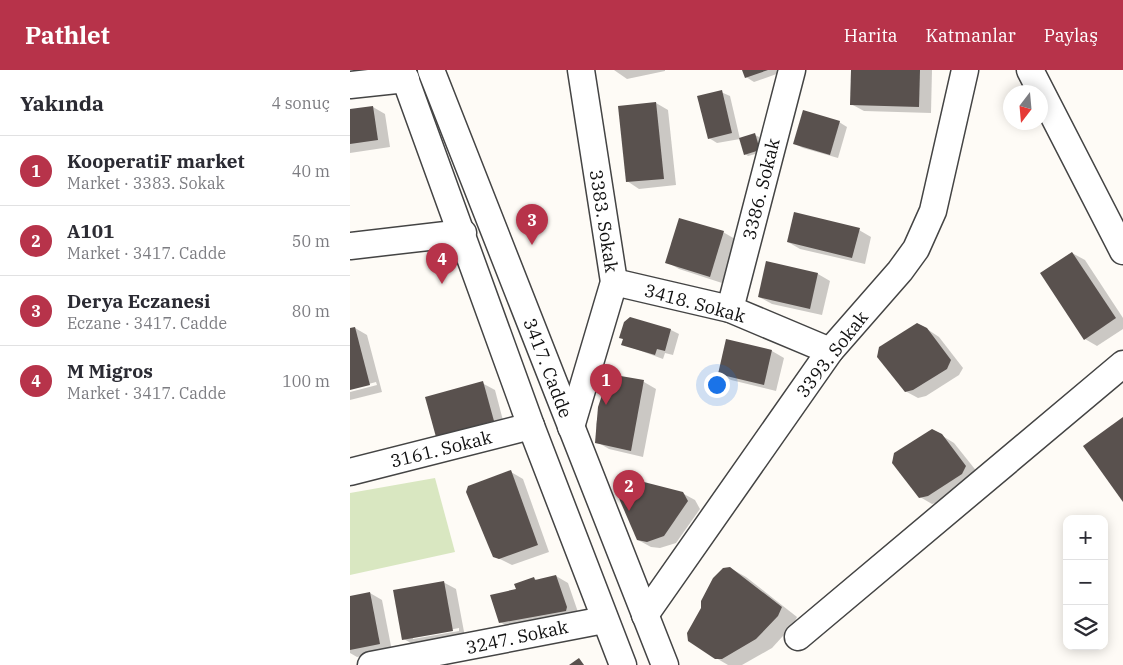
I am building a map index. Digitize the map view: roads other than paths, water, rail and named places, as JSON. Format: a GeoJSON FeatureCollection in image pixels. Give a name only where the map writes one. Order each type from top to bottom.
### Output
{"type":"FeatureCollection","features":[{"type":"Feature","properties":{"kind":"street","name":"3417. Cadde"},"geometry":{"type":"LineString","coordinates":[[431,70],[664,665]]}},
{"type":"Feature","properties":{"kind":"street","name":"3383. Sokak"},"geometry":{"type":"LineString","coordinates":[[571,427],[614,282],[581,70]]}},
{"type":"Feature","properties":{"kind":"street","name":"3386. Sokak"},"geometry":{"type":"LineString","coordinates":[[730,309],[792,70]]}},
{"type":"Feature","properties":{"kind":"street","name":"3393. Sokak"},"geometry":{"type":"LineString","coordinates":[[645,615],[830,352],[900,271],[916,249],[932,211],[966,70]]}},
{"type":"Feature","properties":{"kind":"street"},"geometry":{"type":"LineString","coordinates":[[1030,70],[1123,251]]}},
{"type":"Feature","properties":{"kind":"street","name":"3417. Cadde"},"geometry":{"type":"LineString","coordinates":[[404,75],[463,233],[531,426],[604,620],[623,665]]}},
{"type":"Feature","properties":{"kind":"street"},"geometry":{"type":"LineString","coordinates":[[350,85],[404,75]]}},
{"type":"Feature","properties":{"kind":"street"},"geometry":{"type":"LineString","coordinates":[[350,246],[463,233]]}},
{"type":"Feature","properties":{"kind":"street","name":"3418. Sokak"},"geometry":{"type":"LineString","coordinates":[[614,282],[730,309],[830,352]]}},
{"type":"Feature","properties":{"kind":"street"},"geometry":{"type":"LineString","coordinates":[[798,637],[1123,364]]}},
{"type":"Feature","properties":{"kind":"street","name":"3161. Sokak"},"geometry":{"type":"LineString","coordinates":[[350,472],[531,426]]}},
{"type":"Feature","properties":{"kind":"street","name":"3247. Sokak"},"geometry":{"type":"LineString","coordinates":[[371,665],[398,663],[604,620]]}},
{"type":"Feature","properties":{"kind":"place","name":"Derya Eczanesi"},"geometry":{"type":"Point","coordinates":[532,245]}},
{"type":"Feature","properties":{"kind":"place","name":"M Migros"},"geometry":{"type":"Point","coordinates":[442,284]}},
{"type":"Feature","properties":{"kind":"place","name":"KooperatiF market"},"geometry":{"type":"Point","coordinates":[606,405]}},
{"type":"Feature","properties":{"kind":"place","name":"A101"},"geometry":{"type":"Point","coordinates":[629,511]}}]}
